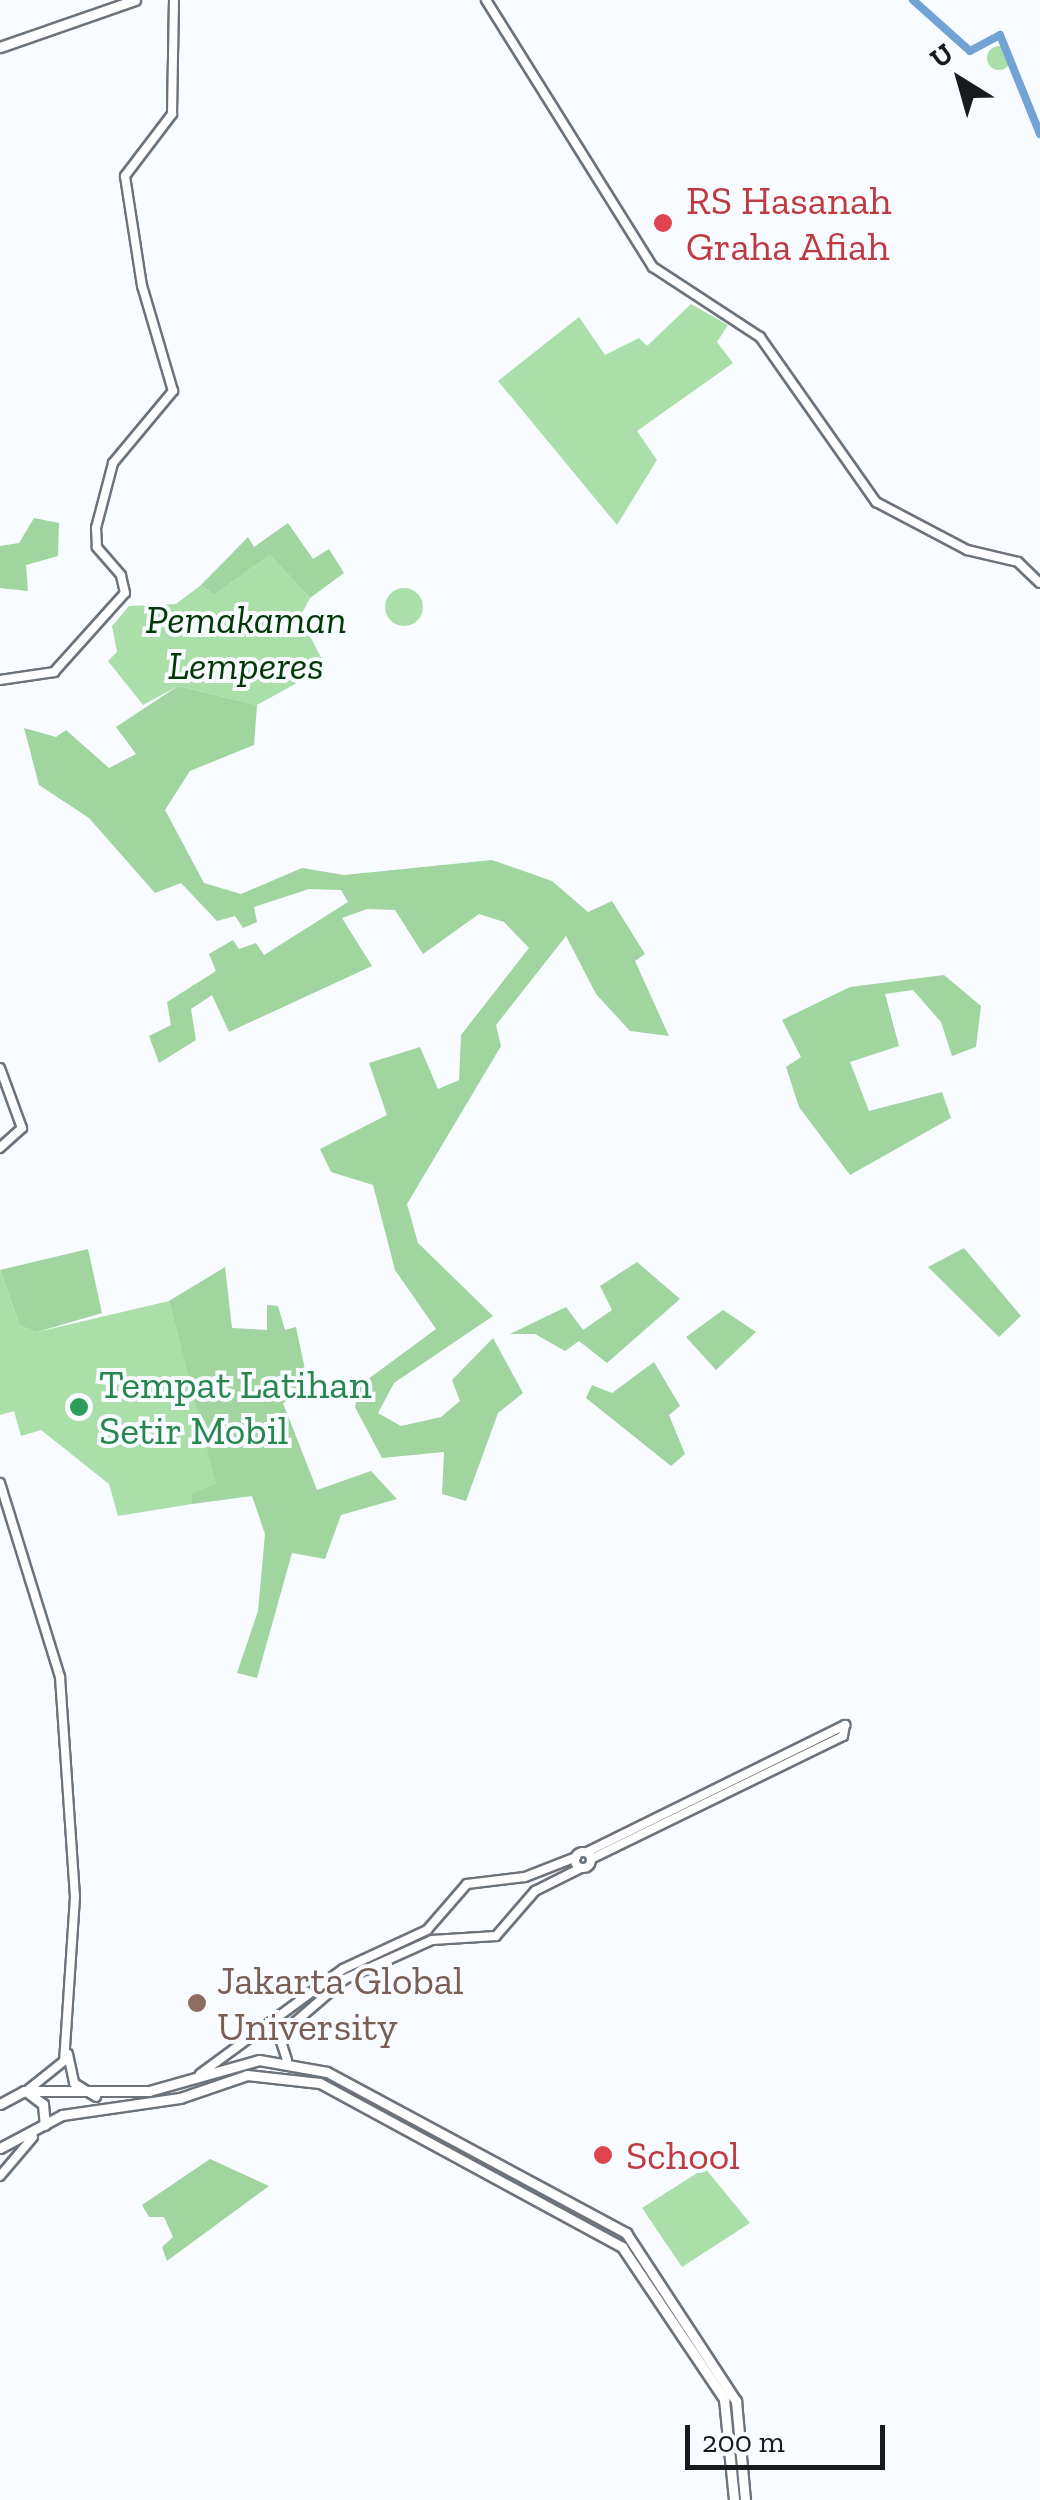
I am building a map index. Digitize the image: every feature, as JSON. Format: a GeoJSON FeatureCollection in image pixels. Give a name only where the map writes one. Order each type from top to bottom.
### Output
{"type":"FeatureCollection","features":[{"type":"Feature","properties":{"kind":"main road"},"geometry":{"type":"LineString","coordinates":[[0,47],[135,0]]}},
{"type":"Feature","properties":{"kind":"main road"},"geometry":{"type":"LineString","coordinates":[[0,2104],[24,2091],[96,2096],[188,2083],[287,2060],[327,2072],[618,2227],[658,2274],[736,2401],[745,2500]]}},
{"type":"Feature","properties":{"kind":"main road"},"geometry":{"type":"LineString","coordinates":[[0,2144],[33,2137],[55,2118],[180,2098],[261,2072],[320,2083],[612,2239],[648,2283],[724,2399],[734,2500]]}},
{"type":"Feature","properties":{"kind":"main road"},"geometry":{"type":"LineString","coordinates":[[24,2091],[44,2104],[45,2125]]}},
{"type":"Feature","properties":{"kind":"main road"},"geometry":{"type":"LineString","coordinates":[[648,2283],[658,2274]]}},
{"type":"Feature","properties":{"kind":"street"},"geometry":{"type":"LineString","coordinates":[[0,680],[54,672],[124,593],[122,574],[96,547],[96,528],[114,463],[174,391],[142,286],[126,176],[172,114],[174,0]]}},
{"type":"Feature","properties":{"kind":"street"},"geometry":{"type":"LineString","coordinates":[[486,0],[652,268],[760,337],[876,502],[968,550],[1018,562],[1040,583]]}},
{"type":"Feature","properties":{"kind":"street"},"geometry":{"type":"LineString","coordinates":[[0,1068],[22,1125],[0,1148]]}},
{"type":"Feature","properties":{"kind":"street"},"geometry":{"type":"LineString","coordinates":[[0,1483],[60,1676],[75,1897],[66,2045],[57,2074],[24,2091]]}},
{"type":"Feature","properties":{"kind":"street"},"geometry":{"type":"LineString","coordinates":[[188,2083],[389,1950],[411,1937],[435,1920],[466,1884],[526,1877],[576,1857],[589,1856],[843,1736],[846,1726],[589,1856],[582,1868],[535,1890],[496,1936],[442,1939],[400,1954],[389,1950]]}},
{"type":"Feature","properties":{"kind":"street"},"geometry":{"type":"LineString","coordinates":[[576,1857],[582,1868]]}},
{"type":"Feature","properties":{"kind":"street"},"geometry":{"type":"LineString","coordinates":[[526,1877],[535,1890]]}},
{"type":"Feature","properties":{"kind":"street"},"geometry":{"type":"LineString","coordinates":[[435,1920],[442,1939]]}},
{"type":"Feature","properties":{"kind":"street"},"geometry":{"type":"LineString","coordinates":[[287,2060],[279,2036],[292,2018],[389,1950]]}},
{"type":"Feature","properties":{"kind":"street"},"geometry":{"type":"LineString","coordinates":[[66,2045],[74,2083],[96,2096]]}},
{"type":"Feature","properties":{"kind":"street"},"geometry":{"type":"LineString","coordinates":[[0,2176],[33,2137]]}},
{"type":"Feature","properties":{"kind":"green space"},"geometry":{"type":"Polygon","coordinates":[[[999,46],[1008,49],[1008,67],[999,70],[990,67],[987,58],[990,49],[999,46]]]}},
{"type":"Feature","properties":{"kind":"green space"},"geometry":{"type":"Polygon","coordinates":[[[691,304],[728,325],[717,342],[733,363],[637,431],[657,460],[617,525],[498,381],[579,317],[605,355],[639,338],[647,346],[691,304]]]}},
{"type":"Feature","properties":{"kind":"green space"},"geometry":{"type":"Polygon","coordinates":[[[34,518],[59,523],[58,556],[26,565],[28,591],[0,588],[0,546],[19,543],[34,518]]]}},
{"type":"Feature","properties":{"kind":"green space"},"geometry":{"type":"Polygon","coordinates":[[[288,523],[313,559],[329,549],[344,573],[310,598],[270,555],[214,595],[201,585],[248,537],[254,547],[288,523]]]}},
{"type":"Feature","properties":{"kind":"green space","name":"Pemakaman Lemperes"},"geometry":{"type":"Polygon","coordinates":[[[270,555],[310,598],[300,617],[326,667],[257,705],[178,686],[143,705],[108,661],[117,652],[112,626],[129,606],[176,604],[201,585],[214,595],[270,555]]]}},
{"type":"Feature","properties":{"kind":"green space"},"geometry":{"type":"Polygon","coordinates":[[[404,588],[418,593],[423,607],[418,621],[404,626],[390,621],[385,607],[390,593],[404,588]]]}},
{"type":"Feature","properties":{"kind":"green space"},"geometry":{"type":"Polygon","coordinates":[[[178,686],[257,705],[254,745],[190,771],[165,810],[204,883],[241,894],[302,868],[344,875],[492,860],[552,881],[588,912],[612,901],[645,954],[635,961],[669,1036],[630,1031],[596,994],[566,936],[496,1025],[501,1046],[407,1204],[418,1243],[493,1316],[394,1383],[378,1413],[401,1426],[441,1417],[460,1401],[452,1380],[493,1338],[523,1393],[498,1413],[466,1501],[442,1494],[444,1452],[382,1458],[355,1407],[360,1385],[436,1329],[395,1270],[373,1185],[331,1172],[320,1149],[387,1115],[369,1063],[420,1047],[438,1089],[459,1080],[461,1035],[529,948],[504,922],[479,914],[423,954],[395,910],[367,909],[342,918],[372,966],[229,1032],[212,995],[191,1009],[196,1040],[159,1063],[149,1036],[171,1025],[167,1002],[216,971],[209,954],[233,940],[239,949],[256,943],[264,955],[348,902],[341,890],[309,889],[254,907],[257,922],[243,928],[235,916],[217,921],[181,883],[155,893],[89,818],[39,785],[24,728],[56,737],[66,730],[109,768],[136,754],[116,727],[178,686]]]}},
{"type":"Feature","properties":{"kind":"green space"},"geometry":{"type":"Polygon","coordinates":[[[944,975],[981,1006],[976,1047],[952,1056],[941,1022],[913,990],[885,994],[899,1046],[850,1062],[869,1111],[942,1092],[951,1118],[850,1175],[799,1107],[786,1067],[801,1057],[782,1020],[850,987],[944,975]]]}},
{"type":"Feature","properties":{"kind":"green space"},"geometry":{"type":"Polygon","coordinates":[[[964,1248],[1021,1316],[999,1337],[928,1267],[964,1248]]]}},
{"type":"Feature","properties":{"kind":"green space"},"geometry":{"type":"Polygon","coordinates":[[[88,1249],[102,1313],[37,1332],[20,1326],[0,1270],[88,1249]]]}},
{"type":"Feature","properties":{"kind":"green space"},"geometry":{"type":"Polygon","coordinates":[[[637,1262],[680,1299],[607,1363],[579,1341],[565,1351],[535,1334],[510,1334],[566,1307],[583,1330],[612,1310],[600,1286],[637,1262]]]}},
{"type":"Feature","properties":{"kind":"green space"},"geometry":{"type":"Polygon","coordinates":[[[225,1267],[232,1328],[267,1330],[267,1305],[278,1306],[285,1330],[296,1327],[309,1388],[283,1403],[317,1490],[371,1471],[397,1499],[341,1515],[325,1559],[292,1553],[257,1678],[237,1673],[258,1611],[265,1534],[252,1496],[192,1504],[192,1493],[216,1484],[169,1301],[225,1267]]]}},
{"type":"Feature","properties":{"kind":"green space"},"geometry":{"type":"Polygon","coordinates":[[[0,1270],[20,1326],[37,1332],[169,1301],[217,1485],[192,1493],[192,1504],[118,1516],[109,1484],[41,1430],[21,1436],[14,1411],[0,1415],[0,1270]]]}},
{"type":"Feature","properties":{"kind":"green space"},"geometry":{"type":"Polygon","coordinates":[[[723,1310],[756,1332],[716,1370],[686,1337],[723,1310]]]}},
{"type":"Feature","properties":{"kind":"green space"},"geometry":{"type":"Polygon","coordinates":[[[654,1362],[680,1406],[669,1415],[685,1454],[671,1466],[586,1398],[592,1385],[612,1393],[654,1362]]]}},
{"type":"Feature","properties":{"kind":"green space"},"geometry":{"type":"Polygon","coordinates":[[[210,2159],[269,2186],[167,2261],[162,2247],[173,2237],[164,2217],[149,2217],[142,2205],[210,2159]]]}},
{"type":"Feature","properties":{"kind":"green space"},"geometry":{"type":"Polygon","coordinates":[[[705,2168],[750,2223],[682,2267],[642,2208],[705,2168]]]}},
{"type":"Feature","properties":{"kind":"waterway"},"geometry":{"type":"LineString","coordinates":[[913,0],[970,51],[1000,35],[1040,134]]}},
{"type":"Feature","properties":{"kind":"place","name":"RS Hasanah Graha Afiah"},"geometry":{"type":"Point","coordinates":[663,223]}},
{"type":"Feature","properties":{"kind":"place","name":"Tempat Latihan Setir Mobil"},"geometry":{"type":"Point","coordinates":[79,1407]}},
{"type":"Feature","properties":{"kind":"place","name":"Jakarta Global University"},"geometry":{"type":"Point","coordinates":[197,2003]}},
{"type":"Feature","properties":{"kind":"place","name":"School"},"geometry":{"type":"Point","coordinates":[603,2155]}}]}
